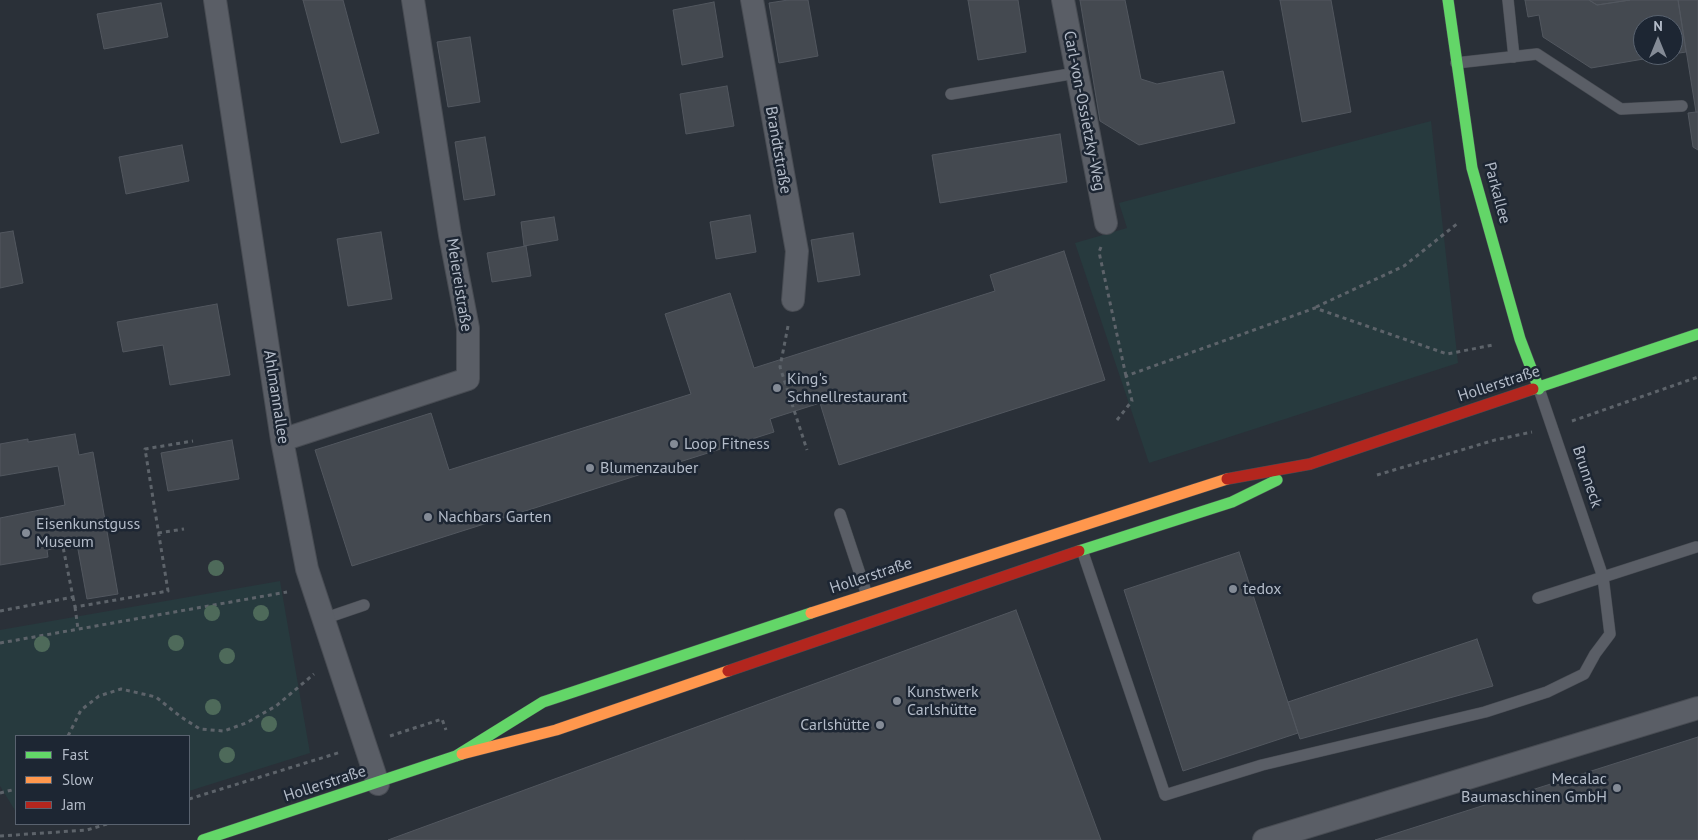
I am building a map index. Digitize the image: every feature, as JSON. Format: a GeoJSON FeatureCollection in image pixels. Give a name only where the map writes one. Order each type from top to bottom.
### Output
{"type":"FeatureCollection","features":[{"type":"Feature","properties":{"kind":"main road","name":"Parkallee"},"geometry":{"type":"LineString","coordinates":[[1448,0],[1472,168],[1520,339],[1539,389]]}},
{"type":"Feature","properties":{"kind":"main road","name":"Hollerstraße"},"geometry":{"type":"LineString","coordinates":[[456,756],[543,702],[871,607],[1082,550],[1232,502],[1310,464],[1539,389],[1698,334]]}},
{"type":"Feature","properties":{"kind":"main road","name":"Hollerstraße"},"geometry":{"type":"LineString","coordinates":[[203,840],[378,784],[456,756],[556,730],[871,607],[1227,479],[1310,464]]}},
{"type":"Feature","properties":{"kind":"street","name":"Ahlmannallee"},"geometry":{"type":"LineString","coordinates":[[215,0],[282,440],[307,569],[378,784]]}},
{"type":"Feature","properties":{"kind":"street","name":"Meiereistraße"},"geometry":{"type":"LineString","coordinates":[[282,440],[468,379],[468,328],[450,234],[413,0]]}},
{"type":"Feature","properties":{"kind":"street","name":"Brandtstraße"},"geometry":{"type":"LineString","coordinates":[[752,0],[797,251],[793,300]]}},
{"type":"Feature","properties":{"kind":"street","name":"Carl-von-Ossietzky-Weg"},"geometry":{"type":"LineString","coordinates":[[1063,0],[1106,223]]}},
{"type":"Feature","properties":{"kind":"street"},"geometry":{"type":"LineString","coordinates":[[1264,840],[1698,708]]}},
{"type":"Feature","properties":{"kind":"lane"},"geometry":{"type":"LineString","coordinates":[[1508,0],[1514,57]]}},
{"type":"Feature","properties":{"kind":"lane"},"geometry":{"type":"LineString","coordinates":[[1456,63],[1537,54],[1621,109],[1682,106]]}},
{"type":"Feature","properties":{"kind":"lane"},"geometry":{"type":"LineString","coordinates":[[950,94],[1076,72]]}},
{"type":"Feature","properties":{"kind":"lane","name":"Brunneck"},"geometry":{"type":"LineString","coordinates":[[1082,550],[1165,796],[1262,765],[1485,712],[1547,692],[1584,674],[1595,654],[1610,634],[1603,577],[1539,389]]}},
{"type":"Feature","properties":{"kind":"lane"},"geometry":{"type":"LineString","coordinates":[[840,514],[871,607]]}},
{"type":"Feature","properties":{"kind":"lane"},"geometry":{"type":"LineString","coordinates":[[1538,598],[1696,547]]}},
{"type":"Feature","properties":{"kind":"lane"},"geometry":{"type":"LineString","coordinates":[[324,619],[364,605]]}},
{"type":"Feature","properties":{"kind":"path"},"geometry":{"type":"LineString","coordinates":[[1126,376],[1315,308],[1404,266],[1482,203]]}},
{"type":"Feature","properties":{"kind":"path"},"geometry":{"type":"LineString","coordinates":[[1106,223],[1100,252],[1132,401],[1117,420]]}},
{"type":"Feature","properties":{"kind":"path"},"geometry":{"type":"LineString","coordinates":[[793,300],[780,367],[807,450]]}},
{"type":"Feature","properties":{"kind":"path"},"geometry":{"type":"LineString","coordinates":[[1315,308],[1447,354],[1520,339]]}},
{"type":"Feature","properties":{"kind":"path"},"geometry":{"type":"LineString","coordinates":[[75,607],[168,590],[145,449],[193,441]]}},
{"type":"Feature","properties":{"kind":"path"},"geometry":{"type":"LineString","coordinates":[[158,533],[184,529]]}},
{"type":"Feature","properties":{"kind":"path"},"geometry":{"type":"LineString","coordinates":[[63,547],[78,629]]}},
{"type":"Feature","properties":{"kind":"path"},"geometry":{"type":"LineString","coordinates":[[0,643],[313,588]]}},
{"type":"Feature","properties":{"kind":"path"},"geometry":{"type":"LineString","coordinates":[[0,611],[73,598]]}},
{"type":"Feature","properties":{"kind":"path"},"geometry":{"type":"LineString","coordinates":[[68,735],[81,710],[99,696],[121,689],[156,697],[180,717],[200,729],[224,731],[246,723],[276,706],[336,657]]}},
{"type":"Feature","properties":{"kind":"path"},"geometry":{"type":"LineString","coordinates":[[190,799],[365,745],[442,719],[456,756]]}},
{"type":"Feature","properties":{"kind":"path"},"geometry":{"type":"LineString","coordinates":[[0,793],[15,789]]}},
{"type":"Feature","properties":{"kind":"path"},"geometry":{"type":"LineString","coordinates":[[0,836],[87,830],[104,825]]}},
{"type":"Feature","properties":{"kind":"green space"},"geometry":{"type":"Polygon","coordinates":[[[1431,121],[1458,363],[1149,463],[1075,243],[1127,228],[1119,203],[1431,121]]]}},
{"type":"Feature","properties":{"kind":"green space"},"geometry":{"type":"Polygon","coordinates":[[[280,581],[310,753],[190,791],[190,735],[15,735],[15,810],[0,786],[0,630],[280,581]]]}},
{"type":"Feature","properties":{"kind":"building"},"geometry":{"type":"Polygon","coordinates":[[[303,0],[343,0],[379,133],[341,143],[303,0]]]}},
{"type":"Feature","properties":{"kind":"building"},"geometry":{"type":"Polygon","coordinates":[[[788,0],[808,0],[818,56],[779,63],[769,3],[788,0]]]}},
{"type":"Feature","properties":{"kind":"building"},"geometry":{"type":"Polygon","coordinates":[[[968,0],[1018,0],[1026,52],[978,60],[968,0]]]}},
{"type":"Feature","properties":{"kind":"building"},"geometry":{"type":"Polygon","coordinates":[[[1080,0],[1125,0],[1141,79],[1157,84],[1223,71],[1235,123],[1139,145],[1100,121],[1080,0]]]}},
{"type":"Feature","properties":{"kind":"building"},"geometry":{"type":"Polygon","coordinates":[[[1280,0],[1331,0],[1351,112],[1302,122],[1280,0]]]}},
{"type":"Feature","properties":{"kind":"building"},"geometry":{"type":"Polygon","coordinates":[[[1525,0],[1589,0],[1597,5],[1630,0],[1678,0],[1680,15],[1633,15],[1633,61],[1591,68],[1543,37],[1539,15],[1528,17],[1525,0]]]}},
{"type":"Feature","properties":{"kind":"building"},"geometry":{"type":"Polygon","coordinates":[[[1589,0],[1630,0],[1597,5],[1589,0]]]}},
{"type":"Feature","properties":{"kind":"building"},"geometry":{"type":"Polygon","coordinates":[[[1678,0],[1698,0],[1698,112],[1696,112],[1683,31],[1683,15],[1680,15],[1678,0]]]}},
{"type":"Feature","properties":{"kind":"building"},"geometry":{"type":"Polygon","coordinates":[[[714,2],[723,57],[682,65],[673,10],[714,2]]]}},
{"type":"Feature","properties":{"kind":"building"},"geometry":{"type":"Polygon","coordinates":[[[161,3],[168,37],[104,49],[97,14],[161,3]]]}},
{"type":"Feature","properties":{"kind":"building"},"geometry":{"type":"Polygon","coordinates":[[[1683,32],[1686,52],[1683,52],[1683,32]]]}},
{"type":"Feature","properties":{"kind":"building"},"geometry":{"type":"Polygon","coordinates":[[[470,37],[480,102],[448,107],[437,42],[470,37]]]}},
{"type":"Feature","properties":{"kind":"building"},"geometry":{"type":"Polygon","coordinates":[[[727,86],[734,126],[686,134],[680,94],[727,86]]]}},
{"type":"Feature","properties":{"kind":"building"},"geometry":{"type":"Polygon","coordinates":[[[1698,112],[1698,150],[1693,147],[1688,113],[1698,112]]]}},
{"type":"Feature","properties":{"kind":"building"},"geometry":{"type":"Polygon","coordinates":[[[1060,134],[1067,182],[940,203],[932,155],[1060,134]]]}},
{"type":"Feature","properties":{"kind":"building"},"geometry":{"type":"Polygon","coordinates":[[[485,137],[495,195],[464,200],[455,142],[485,137]]]}},
{"type":"Feature","properties":{"kind":"building"},"geometry":{"type":"Polygon","coordinates":[[[182,145],[189,181],[126,194],[119,157],[182,145]]]}},
{"type":"Feature","properties":{"kind":"building"},"geometry":{"type":"Polygon","coordinates":[[[750,215],[756,252],[716,259],[710,222],[750,215]]]}},
{"type":"Feature","properties":{"kind":"building"},"geometry":{"type":"Polygon","coordinates":[[[554,217],[558,240],[524,246],[521,222],[554,217]]]}},
{"type":"Feature","properties":{"kind":"building"},"geometry":{"type":"Polygon","coordinates":[[[13,231],[23,283],[0,288],[0,233],[13,231]]]}},
{"type":"Feature","properties":{"kind":"building"},"geometry":{"type":"Polygon","coordinates":[[[381,232],[392,299],[348,306],[337,239],[381,232]]]}},
{"type":"Feature","properties":{"kind":"building"},"geometry":{"type":"Polygon","coordinates":[[[853,233],[860,275],[818,282],[811,240],[853,233]]]}},
{"type":"Feature","properties":{"kind":"building"},"geometry":{"type":"Polygon","coordinates":[[[526,246],[531,276],[492,282],[487,253],[526,246]]]}},
{"type":"Feature","properties":{"kind":"building"},"geometry":{"type":"Polygon","coordinates":[[[1064,251],[1105,380],[839,465],[820,403],[770,419],[774,432],[352,566],[315,450],[431,413],[449,470],[691,394],[665,314],[730,293],[754,368],[995,291],[990,275],[1064,251]]]}},
{"type":"Feature","properties":{"kind":"building"},"geometry":{"type":"Polygon","coordinates":[[[217,304],[230,375],[170,385],[163,345],[123,352],[117,322],[217,304]]]}},
{"type":"Feature","properties":{"kind":"building"},"geometry":{"type":"Polygon","coordinates":[[[75,434],[79,455],[93,452],[118,594],[87,599],[77,544],[47,550],[48,557],[0,565],[0,518],[65,505],[58,466],[0,476],[0,444],[28,439],[28,442],[75,434]]]}},
{"type":"Feature","properties":{"kind":"building"},"geometry":{"type":"Polygon","coordinates":[[[232,440],[239,479],[168,491],[161,453],[232,440]]]}},
{"type":"Feature","properties":{"kind":"building"},"geometry":{"type":"Polygon","coordinates":[[[1239,552],[1298,733],[1183,771],[1124,590],[1239,552]]]}},
{"type":"Feature","properties":{"kind":"building","name":"Kunstwerk Carlshütte"},"geometry":{"type":"Polygon","coordinates":[[[1016,610],[1101,840],[388,840],[1016,610]]]}},
{"type":"Feature","properties":{"kind":"building"},"geometry":{"type":"Polygon","coordinates":[[[1477,639],[1493,686],[1300,739],[1288,702],[1477,639]]]}},
{"type":"Feature","properties":{"kind":"building","name":"Mecalac Baumaschinen GmbH"},"geometry":{"type":"Polygon","coordinates":[[[1698,737],[1698,840],[1375,840],[1698,737]]]}},
{"type":"Feature","properties":{"kind":"traffic: fast"},"geometry":{"type":"LineString","coordinates":[[1448,0],[1472,168],[1520,339],[1539,389]]}},
{"type":"Feature","properties":{"kind":"traffic: fast"},"geometry":{"type":"LineString","coordinates":[[1533,389],[1698,334]]}},
{"type":"Feature","properties":{"kind":"traffic: fast"},"geometry":{"type":"LineString","coordinates":[[1079,551],[1232,502],[1277,480]]}},
{"type":"Feature","properties":{"kind":"traffic: fast"},"geometry":{"type":"LineString","coordinates":[[456,756],[543,702],[811,613]]}},
{"type":"Feature","properties":{"kind":"traffic: fast"},"geometry":{"type":"LineString","coordinates":[[203,840],[462,754]]}},
{"type":"Feature","properties":{"kind":"traffic: slow"},"geometry":{"type":"LineString","coordinates":[[811,613],[1227,479]]}},
{"type":"Feature","properties":{"kind":"traffic: slow"},"geometry":{"type":"LineString","coordinates":[[462,754],[556,730],[728,671]]}},
{"type":"Feature","properties":{"kind":"traffic: jam"},"geometry":{"type":"LineString","coordinates":[[1227,479],[1310,464],[1533,389]]}},
{"type":"Feature","properties":{"kind":"traffic: jam"},"geometry":{"type":"LineString","coordinates":[[728,671],[1079,551]]}},
{"type":"Feature","properties":{"kind":"place","name":"King's Schnellrestaurant"},"geometry":{"type":"Point","coordinates":[777,388]}},
{"type":"Feature","properties":{"kind":"place","name":"Loop Fitness"},"geometry":{"type":"Point","coordinates":[674,444]}},
{"type":"Feature","properties":{"kind":"place","name":"Blumenzauber"},"geometry":{"type":"Point","coordinates":[590,468]}},
{"type":"Feature","properties":{"kind":"place","name":"Nachbars Garten"},"geometry":{"type":"Point","coordinates":[428,517]}},
{"type":"Feature","properties":{"kind":"place","name":"Eisenkunstguss Museum"},"geometry":{"type":"Point","coordinates":[26,533]}},
{"type":"Feature","properties":{"kind":"place","name":"tedox"},"geometry":{"type":"Point","coordinates":[1233,589]}},
{"type":"Feature","properties":{"kind":"place","name":"Kunstwerk Carlshütte"},"geometry":{"type":"Point","coordinates":[897,701]}},
{"type":"Feature","properties":{"kind":"place","name":"Carlshütte"},"geometry":{"type":"Point","coordinates":[880,725]}},
{"type":"Feature","properties":{"kind":"place","name":"Mecalac Baumaschinen GmbH"},"geometry":{"type":"Point","coordinates":[1617,788]}}]}
